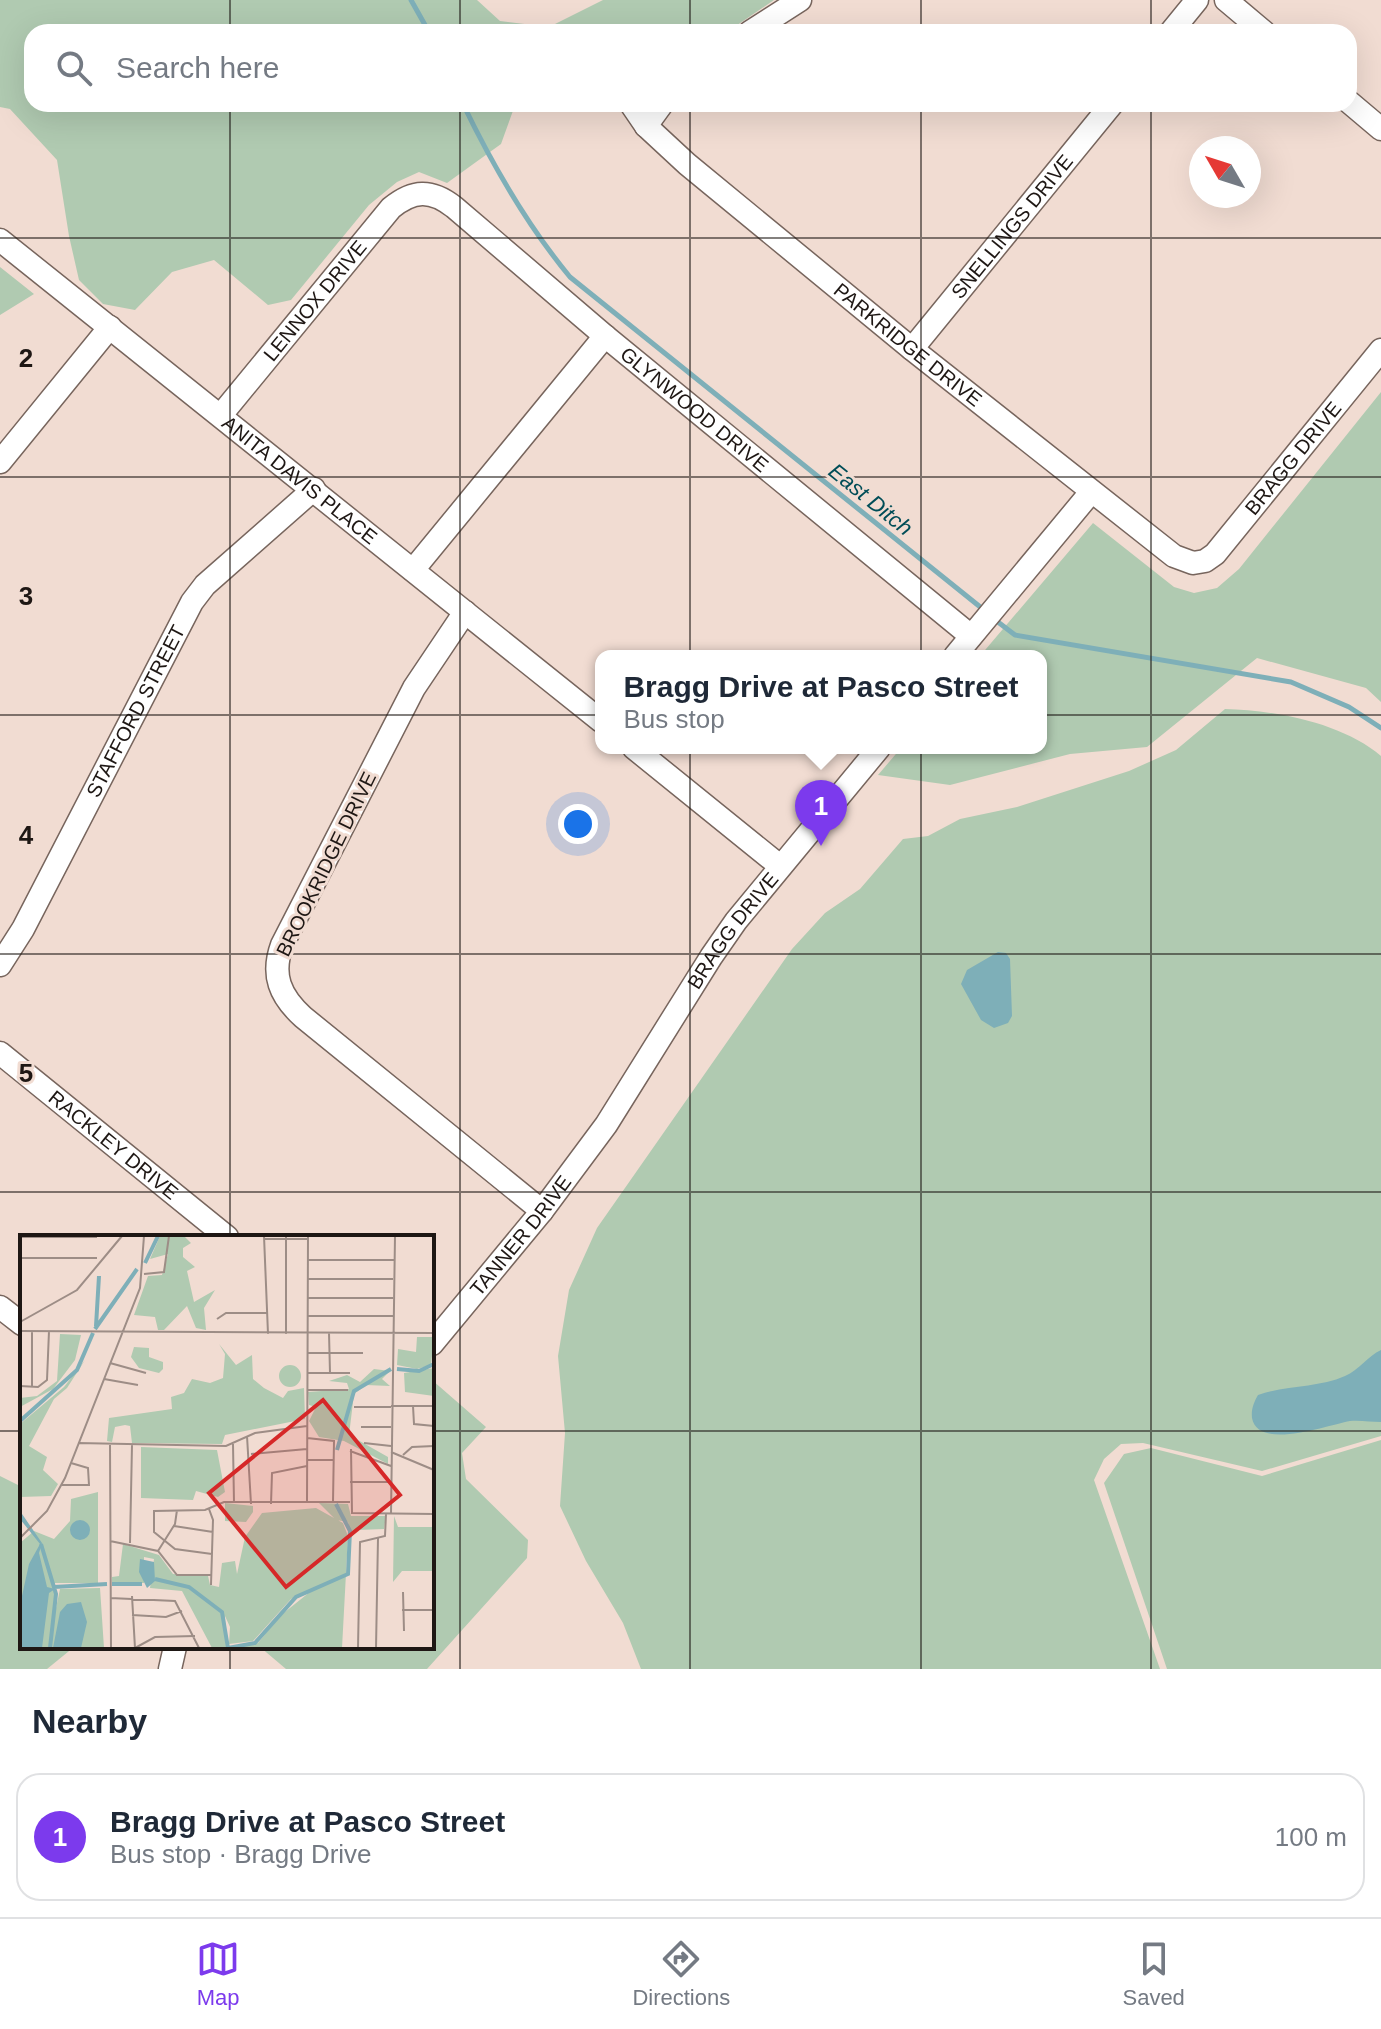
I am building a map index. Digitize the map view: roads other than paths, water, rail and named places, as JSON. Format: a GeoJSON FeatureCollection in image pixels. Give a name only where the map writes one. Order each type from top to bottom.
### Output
{"type":"FeatureCollection","features":[{"type":"Feature","properties":{"kind":"street"},"geometry":{"type":"LineString","coordinates":[[762,24],[800,0]]}},
{"type":"Feature","properties":{"kind":"street"},"geometry":{"type":"LineString","coordinates":[[1178,24],[1197,0]]}},
{"type":"Feature","properties":{"kind":"street"},"geometry":{"type":"LineString","coordinates":[[1226,0],[1254,24]]}},
{"type":"Feature","properties":{"kind":"street"},"geometry":{"type":"LineString","coordinates":[[1357,109],[1381,129]]}},
{"type":"Feature","properties":{"kind":"street","name":"PARKRIDGE DRIVE"},"geometry":{"type":"LineString","coordinates":[[636,112],[646,126],[687,164],[912,349],[1174,556],[1185,562],[1199,562]]}},
{"type":"Feature","properties":{"kind":"street"},"geometry":{"type":"LineString","coordinates":[[646,126],[656,112]]}},
{"type":"Feature","properties":{"kind":"street","name":"SNELLINGS DRIVE"},"geometry":{"type":"LineString","coordinates":[[912,349],[1105,112]]}},
{"type":"Feature","properties":{"kind":"street","name":"GLYNWOOD DRIVE"},"geometry":{"type":"LineString","coordinates":[[415,194],[425,193],[444,199],[605,336],[976,630]]}},
{"type":"Feature","properties":{"kind":"street","name":"LENNOX DRIVE"},"geometry":{"type":"LineString","coordinates":[[221,415],[391,208],[403,198],[415,194]]}},
{"type":"Feature","properties":{"kind":"street","name":"ANITA DAVIS PLACE"},"geometry":{"type":"LineString","coordinates":[[0,240],[595,716]]}},
{"type":"Feature","properties":{"kind":"street"},"geometry":{"type":"LineString","coordinates":[[0,462],[110,327]]}},
{"type":"Feature","properties":{"kind":"street"},"geometry":{"type":"LineString","coordinates":[[413,570],[605,336]]}},
{"type":"Feature","properties":{"kind":"street","name":"BRAGG DRIVE"},"geometry":{"type":"LineString","coordinates":[[1199,562],[1215,554],[1381,350]]}},
{"type":"Feature","properties":{"kind":"street","name":"STAFFORD STREET"},"geometry":{"type":"LineString","coordinates":[[0,965],[23,929],[192,602],[205,585],[314,489]]}},
{"type":"Feature","properties":{"kind":"street"},"geometry":{"type":"LineString","coordinates":[[960,650],[1091,492]]}},
{"type":"Feature","properties":{"kind":"street","name":"BROOKRIDGE DRIVE"},"geometry":{"type":"LineString","coordinates":[[465,612],[414,688],[282,945],[276,970],[283,996],[303,1017],[542,1211]]}},
{"type":"Feature","properties":{"kind":"street"},"geometry":{"type":"LineString","coordinates":[[641,754],[780,866]]}},
{"type":"Feature","properties":{"kind":"street","name":"BRAGG DRIVE"},"geometry":{"type":"LineString","coordinates":[[606,1125],[711,957],[780,866],[874,754]]}},
{"type":"Feature","properties":{"kind":"street","name":"RACKLEY DRIVE"},"geometry":{"type":"LineString","coordinates":[[0,1053],[225,1235]]}},
{"type":"Feature","properties":{"kind":"street","name":"TANNER DRIVE"},"geometry":{"type":"LineString","coordinates":[[434,1342],[542,1211],[606,1125]]}},
{"type":"Feature","properties":{"kind":"street"},"geometry":{"type":"LineString","coordinates":[[0,1307],[20,1322]]}},
{"type":"Feature","properties":{"kind":"street"},"geometry":{"type":"LineString","coordinates":[[170,1669],[175,1649]]}},
{"type":"Feature","properties":{"kind":"water"},"geometry":{"type":"Polygon","coordinates":[[[998,952],[1006,953],[1010,959],[1012,1016],[1008,1023],[994,1028],[981,1020],[961,984],[967,970],[998,952]]]}},
{"type":"Feature","properties":{"kind":"water"},"geometry":{"type":"Polygon","coordinates":[[[1381,1350],[1381,1422],[1350,1421],[1280,1435],[1257,1428],[1252,1415],[1258,1395],[1335,1380],[1381,1350]]]}},
{"type":"Feature","properties":{"kind":"waterway","name":"East Ditch"},"geometry":{"type":"LineString","coordinates":[[411,0],[424,24]]}},
{"type":"Feature","properties":{"kind":"waterway","name":"East Ditch"},"geometry":{"type":"LineString","coordinates":[[467,112],[511,194],[570,277],[984,610]]}},
{"type":"Feature","properties":{"kind":"waterway","name":"East Ditch"},"geometry":{"type":"LineString","coordinates":[[994,619],[1015,635],[1291,682],[1349,707],[1381,728]]}},
{"type":"Feature","properties":{"kind":"place","name":"Bragg Drive at Pasco Street"},"geometry":{"type":"Point","coordinates":[821,846]}}]}
